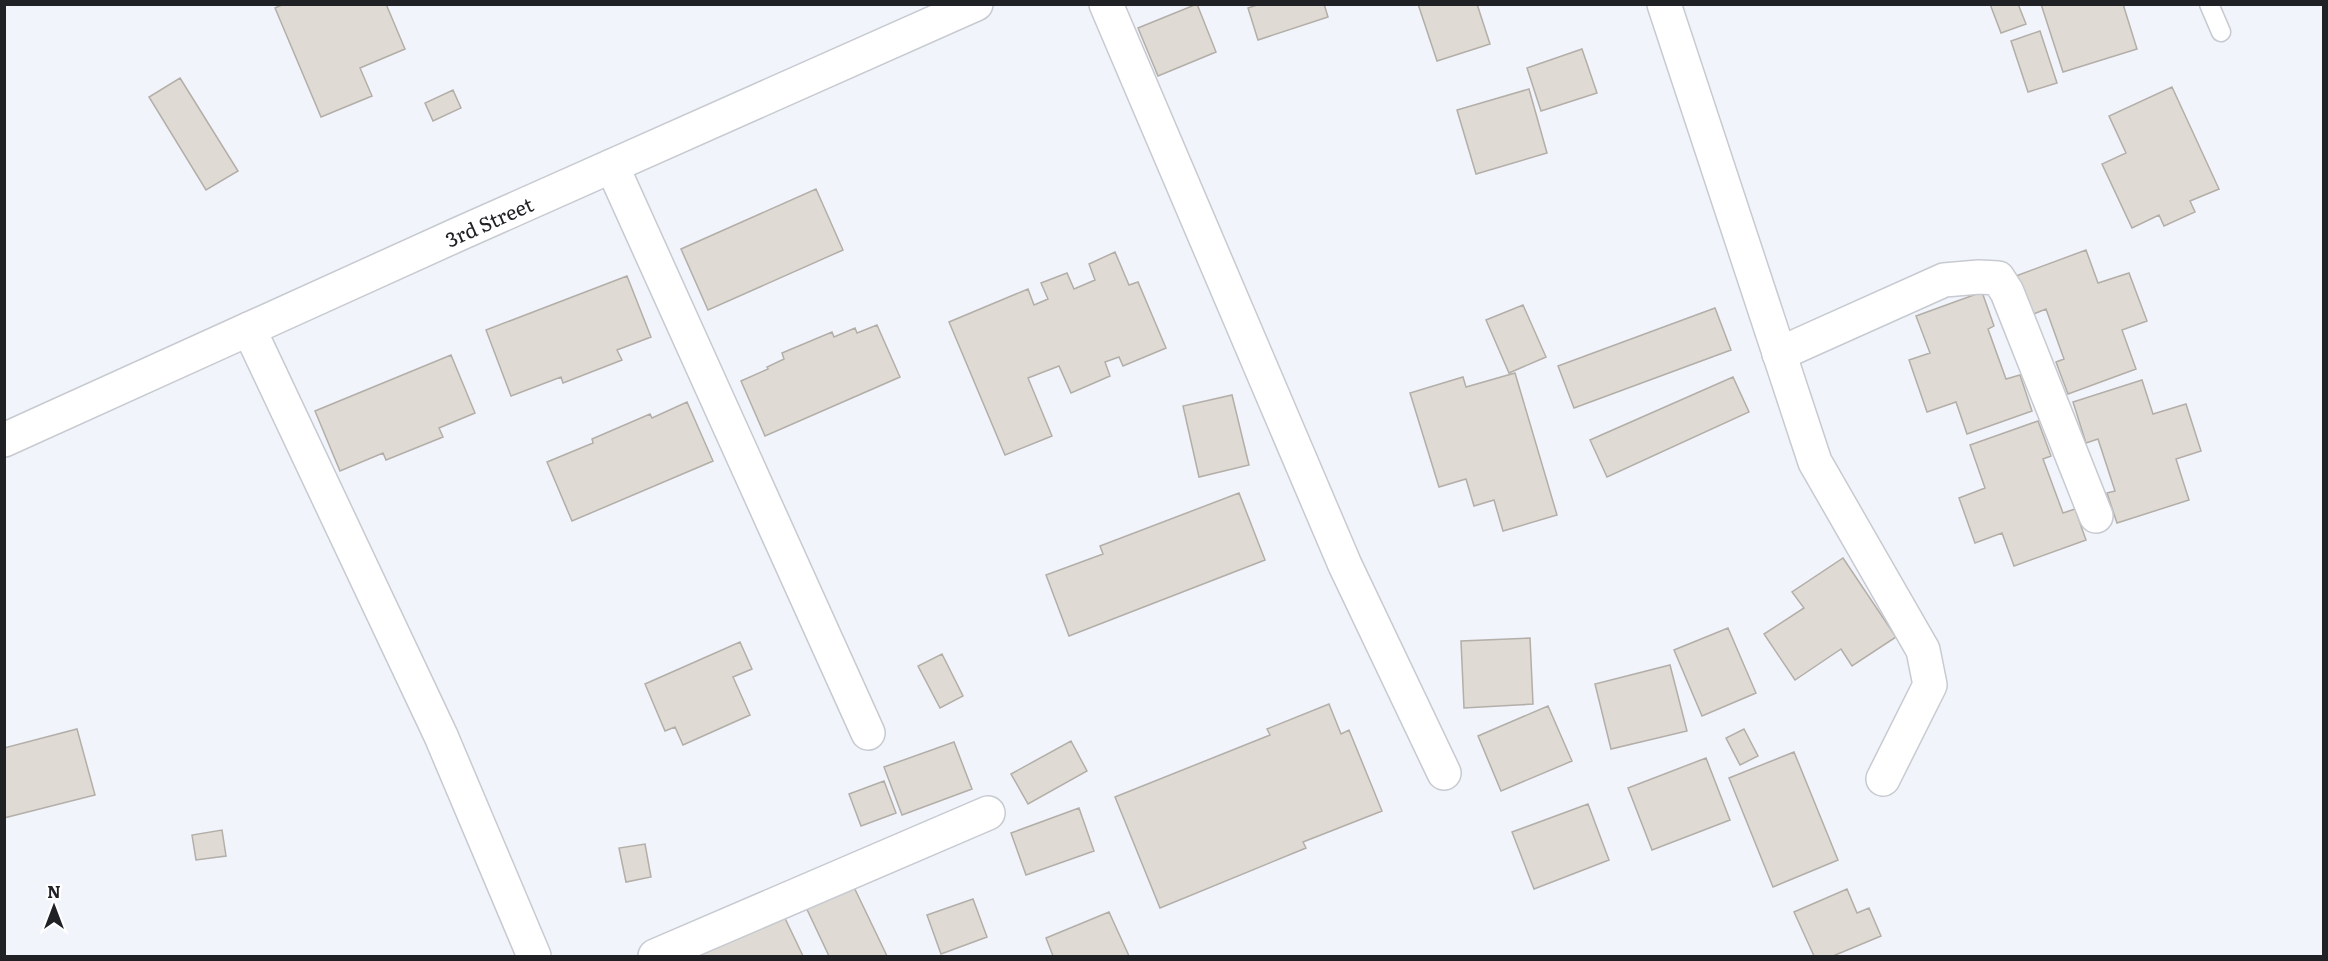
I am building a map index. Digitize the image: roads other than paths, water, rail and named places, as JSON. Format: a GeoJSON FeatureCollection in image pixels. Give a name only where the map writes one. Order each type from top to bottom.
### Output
{"type":"FeatureCollection","features":[{"type":"Feature","properties":{"kind":"street","name":"3rd Street"},"geometry":{"type":"LineString","coordinates":[[4,440],[976,4]]}},
{"type":"Feature","properties":{"kind":"street"},"geometry":{"type":"LineString","coordinates":[[1106,4],[1345,565],[1444,773]]}},
{"type":"Feature","properties":{"kind":"street"},"geometry":{"type":"LineString","coordinates":[[1664,4],[1815,462],[1923,650],[1930,685],[1883,779]]}},
{"type":"Feature","properties":{"kind":"street"},"geometry":{"type":"LineString","coordinates":[[612,166],[868,733]]}},
{"type":"Feature","properties":{"kind":"street"},"geometry":{"type":"LineString","coordinates":[[1779,354],[1944,280],[1998,278],[2007,292],[2096,516]]}},
{"type":"Feature","properties":{"kind":"street"},"geometry":{"type":"LineString","coordinates":[[249,329],[441,736],[534,957]]}},
{"type":"Feature","properties":{"kind":"street"},"geometry":{"type":"LineString","coordinates":[[655,957],[988,813]]}},
{"type":"Feature","properties":{"kind":"lane"},"geometry":{"type":"LineString","coordinates":[[2209,4],[2221,32]]}}]}
